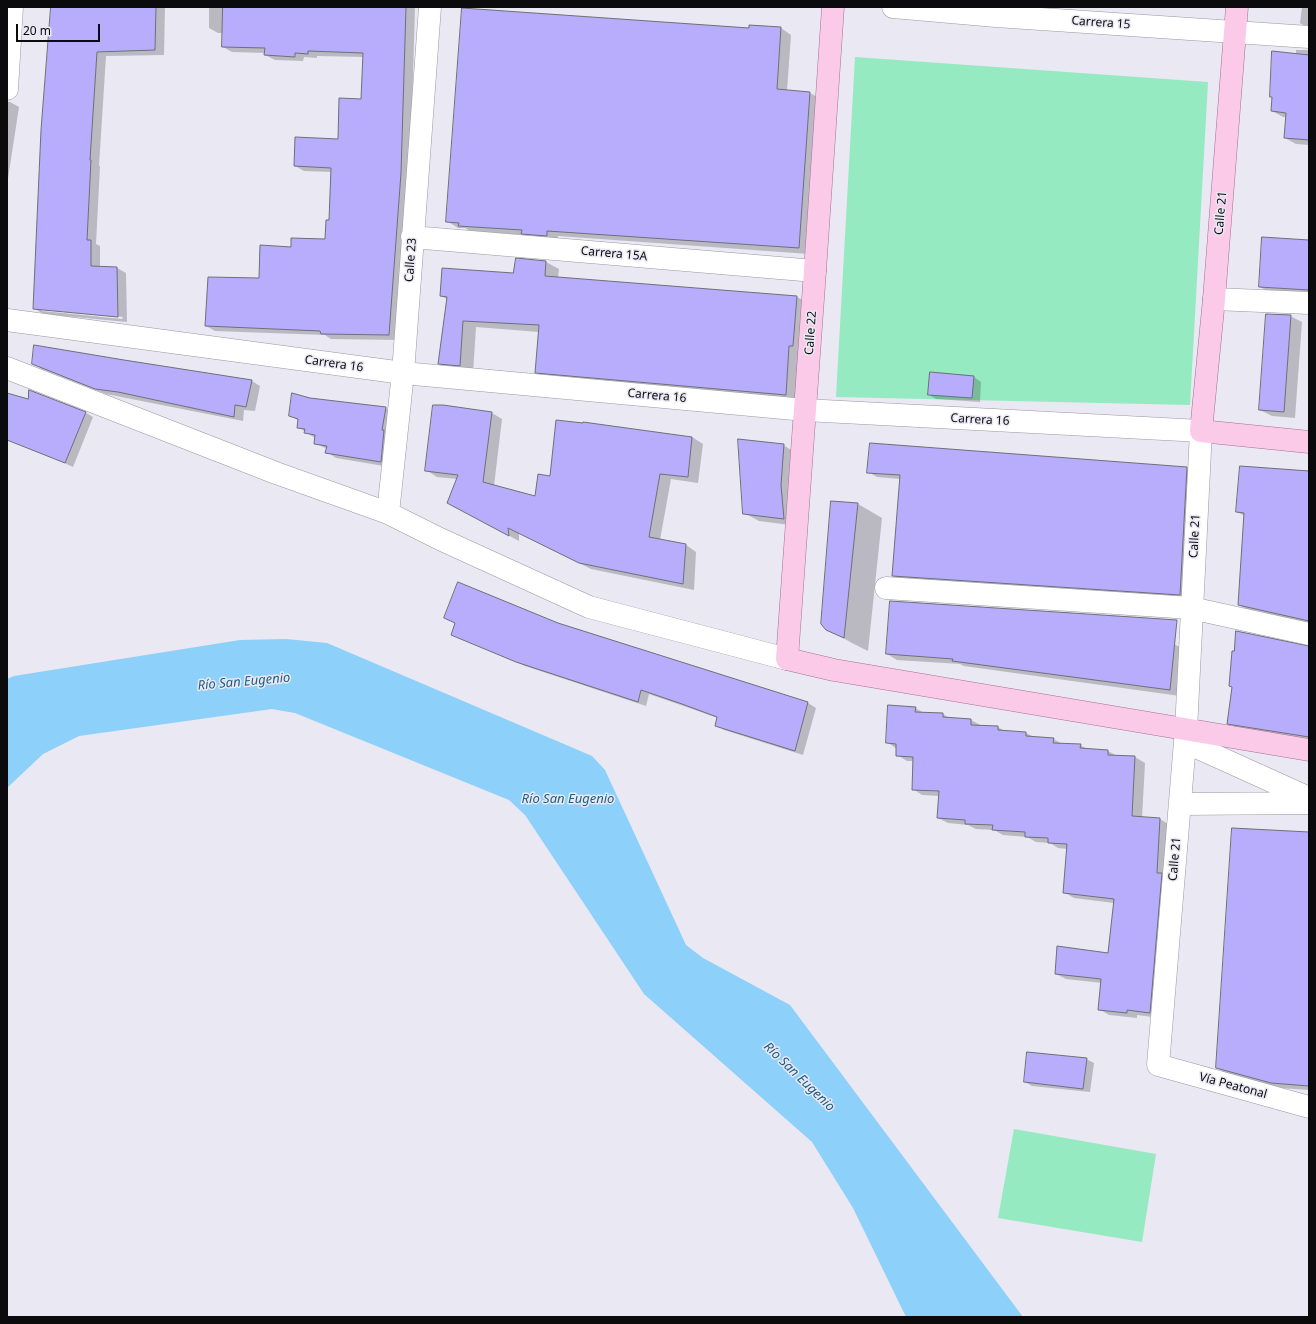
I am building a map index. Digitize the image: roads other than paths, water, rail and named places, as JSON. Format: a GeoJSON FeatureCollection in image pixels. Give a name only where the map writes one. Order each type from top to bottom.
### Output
{"type":"FeatureCollection","features":[{"type":"Feature","properties":{"kind":"main road","name":"Calle 22"},"geometry":{"type":"LineString","coordinates":[[786,659],[833,7]]}},
{"type":"Feature","properties":{"kind":"main road","name":"Calle 21"},"geometry":{"type":"LineString","coordinates":[[1200,431],[1214,298],[1237,7]]}},
{"type":"Feature","properties":{"kind":"main road","name":"Carrera 16"},"geometry":{"type":"LineString","coordinates":[[1200,431],[1309,442]]}},
{"type":"Feature","properties":{"kind":"main road"},"geometry":{"type":"LineString","coordinates":[[786,659],[834,670],[1185,736],[1309,750]]}},
{"type":"Feature","properties":{"kind":"street"},"geometry":{"type":"LineString","coordinates":[[7,89],[12,7]]}},
{"type":"Feature","properties":{"kind":"street","name":"Calle 23"},"geometry":{"type":"LineString","coordinates":[[388,513],[403,373],[430,7]]}},
{"type":"Feature","properties":{"kind":"street","name":"Carrera 15"},"geometry":{"type":"LineString","coordinates":[[893,7],[996,16],[1309,37]]}},
{"type":"Feature","properties":{"kind":"street","name":"Carrera 15A"},"geometry":{"type":"LineString","coordinates":[[412,238],[815,271]]}},
{"type":"Feature","properties":{"kind":"street"},"geometry":{"type":"LineString","coordinates":[[1214,298],[1309,303]]}},
{"type":"Feature","properties":{"kind":"street","name":"Carrera 16"},"geometry":{"type":"LineString","coordinates":[[7,320],[403,373],[805,410],[1200,431]]}},
{"type":"Feature","properties":{"kind":"street"},"geometry":{"type":"LineString","coordinates":[[7,368],[276,473],[388,513],[440,539],[589,607],[786,659]]}},
{"type":"Feature","properties":{"kind":"street","name":"Calle 21"},"geometry":{"type":"LineString","coordinates":[[1158,1065],[1185,736],[1200,431]]}},
{"type":"Feature","properties":{"kind":"street"},"geometry":{"type":"LineString","coordinates":[[886,588],[1191,608],[1309,634]]}},
{"type":"Feature","properties":{"kind":"street"},"geometry":{"type":"LineString","coordinates":[[1185,736],[1309,798]]}},
{"type":"Feature","properties":{"kind":"street"},"geometry":{"type":"LineString","coordinates":[[1180,804],[1309,803]]}},
{"type":"Feature","properties":{"kind":"street","name":"Vía Peatonal"},"geometry":{"type":"LineString","coordinates":[[1158,1065],[1309,1107]]}},
{"type":"Feature","properties":{"kind":"water","name":"Río San Eugenio"},"geometry":{"type":"Polygon","coordinates":[[[286,639],[327,643],[592,756],[605,770],[686,945],[703,958],[790,1005],[1023,1317],[906,1317],[853,1208],[812,1142],[644,994],[525,815],[509,800],[295,713],[272,709],[79,736],[43,754],[7,788],[7,679],[14,676],[240,640],[286,639]]]}}]}
